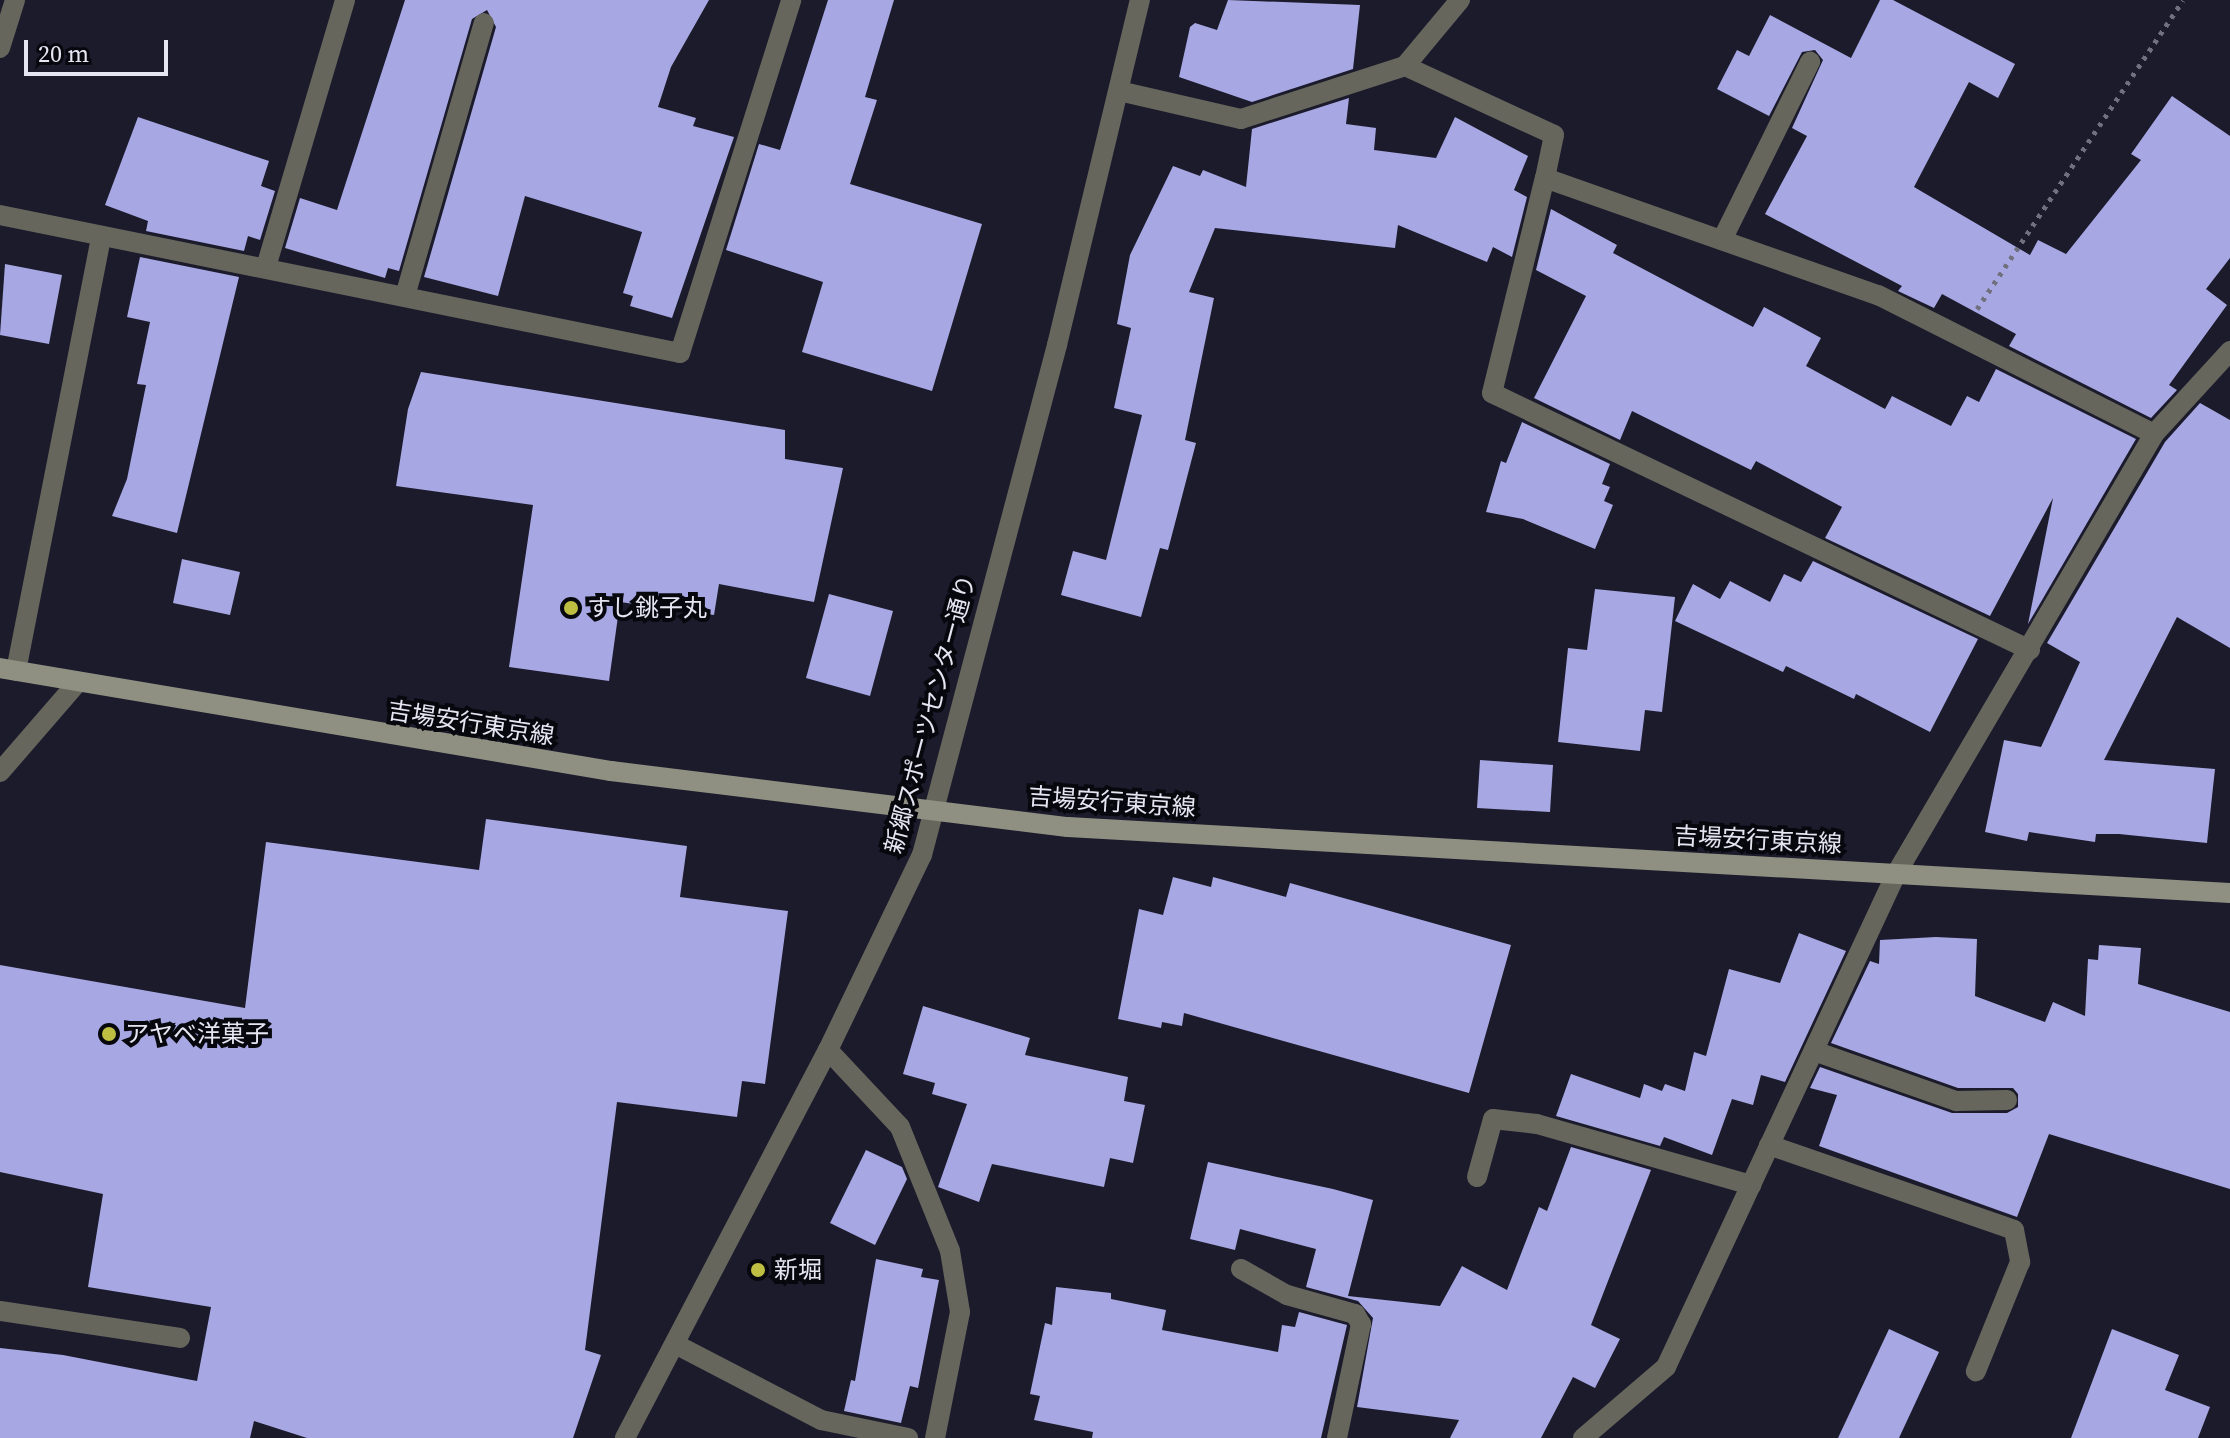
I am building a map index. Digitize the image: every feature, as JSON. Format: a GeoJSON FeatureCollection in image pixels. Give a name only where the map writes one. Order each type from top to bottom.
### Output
{"type":"FeatureCollection","features":[{"type":"Feature","properties":{"kind":"main road","name":"吉場安行東京線"},"geometry":{"type":"LineString","coordinates":[[8,670],[611,771],[1068,827],[2230,893]]}},
{"type":"Feature","properties":{"kind":"street"},"geometry":{"type":"LineString","coordinates":[[0,48],[15,0]]}},
{"type":"Feature","properties":{"kind":"street"},"geometry":{"type":"LineString","coordinates":[[266,267],[345,0]]}},
{"type":"Feature","properties":{"kind":"street"},"geometry":{"type":"LineString","coordinates":[[0,215],[101,239],[266,267],[680,353],[791,0]]}},
{"type":"Feature","properties":{"kind":"street","name":"新郷スポーツセンター通り"},"geometry":{"type":"LineString","coordinates":[[625,1438],[902,903],[935,812],[1140,0]]}},
{"type":"Feature","properties":{"kind":"street"},"geometry":{"type":"LineString","coordinates":[[1119,91],[1241,119],[1405,66],[1460,0]]}},
{"type":"Feature","properties":{"kind":"street"},"geometry":{"type":"LineString","coordinates":[[405,296],[484,23]]}},
{"type":"Feature","properties":{"kind":"street"},"geometry":{"type":"LineString","coordinates":[[1722,240],[1810,62]]}},
{"type":"Feature","properties":{"kind":"street"},"geometry":{"type":"LineString","coordinates":[[1405,66],[1554,135],[1492,393],[2030,650]]}},
{"type":"Feature","properties":{"kind":"street"},"geometry":{"type":"LineString","coordinates":[[1545,178],[1878,295],[2154,434]]}},
{"type":"Feature","properties":{"kind":"street"},"geometry":{"type":"LineString","coordinates":[[8,670],[101,239]]}},
{"type":"Feature","properties":{"kind":"street"},"geometry":{"type":"LineString","coordinates":[[1583,1438],[1666,1367],[1896,874],[2154,434],[2230,351]]}},
{"type":"Feature","properties":{"kind":"street"},"geometry":{"type":"LineString","coordinates":[[0,772],[78,682]]}},
{"type":"Feature","properties":{"kind":"street"},"geometry":{"type":"LineString","coordinates":[[828,1050],[900,1127],[950,1251],[960,1312],[935,1438]]}},
{"type":"Feature","properties":{"kind":"street"},"geometry":{"type":"LineString","coordinates":[[1814,1051],[1956,1101],[2007,1100]]}},
{"type":"Feature","properties":{"kind":"street"},"geometry":{"type":"LineString","coordinates":[[1477,1177],[1493,1119],[1537,1124],[1751,1185]]}},
{"type":"Feature","properties":{"kind":"street"},"geometry":{"type":"LineString","coordinates":[[1769,1145],[2014,1230],[2020,1262],[1976,1371]]}},
{"type":"Feature","properties":{"kind":"street"},"geometry":{"type":"LineString","coordinates":[[1241,1269],[1287,1295],[1355,1314],[1361,1324],[1337,1438]]}},
{"type":"Feature","properties":{"kind":"street"},"geometry":{"type":"LineString","coordinates":[[0,1311],[180,1338]]}},
{"type":"Feature","properties":{"kind":"street"},"geometry":{"type":"LineString","coordinates":[[675,1344],[821,1420],[908,1438]]}},
{"type":"Feature","properties":{"kind":"path"},"geometry":{"type":"LineString","coordinates":[[1960,336],[2183,0]]}},
{"type":"Feature","properties":{"kind":"building"},"geometry":{"type":"Polygon","coordinates":[[[405,0],[709,0],[671,67],[658,107],[696,118],[693,126],[734,137],[672,318],[630,306],[633,296],[623,293],[642,232],[525,196],[498,296],[424,277],[496,27],[487,10],[472,19],[399,271],[388,268],[385,278],[285,248],[300,198],[337,210],[405,0]]]}},
{"type":"Feature","properties":{"kind":"building"},"geometry":{"type":"Polygon","coordinates":[[[828,0],[894,0],[865,97],[877,100],[850,184],[982,224],[932,391],[802,352],[823,282],[726,250],[759,144],[780,150],[828,0]]]}},
{"type":"Feature","properties":{"kind":"building"},"geometry":{"type":"Polygon","coordinates":[[[1228,0],[1360,5],[1353,69],[1252,102],[1179,77],[1190,27],[1195,23],[1217,30],[1228,0]]]}},
{"type":"Feature","properties":{"kind":"building"},"geometry":{"type":"Polygon","coordinates":[[[1880,0],[1893,0],[2015,64],[1998,98],[1969,82],[1914,187],[2030,255],[2038,240],[2066,254],[2141,160],[2131,154],[2172,96],[2230,136],[2230,258],[2206,289],[2227,305],[2169,385],[2177,390],[2151,418],[2009,346],[2016,334],[1942,294],[1934,308],[1898,291],[1902,286],[1765,214],[1807,136],[1792,128],[1823,60],[1815,50],[1802,52],[1769,116],[1717,89],[1737,50],[1749,56],[1770,15],[1851,58],[1880,0]]]}},
{"type":"Feature","properties":{"kind":"building"},"geometry":{"type":"Polygon","coordinates":[[[1349,98],[1346,124],[1376,128],[1374,150],[1436,158],[1455,117],[1528,156],[1514,190],[1527,197],[1512,257],[1493,247],[1487,262],[1398,225],[1395,248],[1215,228],[1189,292],[1214,298],[1185,440],[1196,443],[1168,550],[1160,548],[1141,617],[1061,595],[1073,551],[1106,560],[1142,415],[1114,408],[1131,328],[1117,324],[1130,255],[1173,166],[1200,176],[1203,170],[1246,187],[1252,129],[1349,98]]]}},
{"type":"Feature","properties":{"kind":"building"},"geometry":{"type":"Polygon","coordinates":[[[138,117],[269,161],[261,186],[275,191],[260,240],[248,236],[244,251],[146,231],[148,221],[105,205],[138,117]]]}},
{"type":"Feature","properties":{"kind":"building"},"geometry":{"type":"Polygon","coordinates":[[[1551,209],[1617,245],[1613,253],[1753,327],[1764,307],[1821,338],[1806,366],[1885,409],[1892,396],[1951,426],[1967,396],[1979,402],[1996,369],[2136,439],[2028,624],[2053,498],[1990,616],[1825,538],[1842,507],[1756,461],[1751,470],[1632,411],[1620,440],[1534,398],[1586,296],[1536,270],[1551,209]]]}},
{"type":"Feature","properties":{"kind":"building"},"geometry":{"type":"Polygon","coordinates":[[[140,257],[239,277],[177,533],[112,516],[127,479],[146,385],[137,384],[150,322],[127,317],[140,257]]]}},
{"type":"Feature","properties":{"kind":"building"},"geometry":{"type":"Polygon","coordinates":[[[5,264],[62,275],[49,344],[0,335],[5,264]]]}},
{"type":"Feature","properties":{"kind":"building"},"geometry":{"type":"Polygon","coordinates":[[[421,372],[785,430],[785,459],[843,468],[814,602],[719,584],[714,615],[620,602],[609,681],[509,667],[533,505],[396,486],[408,409],[421,372]]]}},
{"type":"Feature","properties":{"kind":"building"},"geometry":{"type":"Polygon","coordinates":[[[2200,403],[2230,420],[2230,648],[2177,617],[2104,760],[2215,769],[2207,843],[2119,834],[2096,834],[2095,842],[2029,832],[2027,841],[1985,832],[2004,740],[2041,747],[2080,662],[2047,643],[2165,442],[2200,403]]]}},
{"type":"Feature","properties":{"kind":"building"},"geometry":{"type":"Polygon","coordinates":[[[1522,422],[1610,464],[1602,484],[1610,487],[1604,501],[1613,505],[1595,549],[1523,519],[1486,512],[1501,461],[1506,463],[1522,422]]]}},
{"type":"Feature","properties":{"kind":"building"},"geometry":{"type":"Polygon","coordinates":[[[182,559],[240,572],[230,615],[173,603],[182,559]]]}},
{"type":"Feature","properties":{"kind":"building"},"geometry":{"type":"Polygon","coordinates":[[[1813,561],[1978,639],[1930,732],[1856,694],[1854,699],[1786,666],[1783,672],[1675,621],[1693,584],[1720,599],[1730,581],[1770,602],[1784,574],[1801,582],[1813,561]]]}},
{"type":"Feature","properties":{"kind":"building"},"geometry":{"type":"Polygon","coordinates":[[[1595,589],[1675,597],[1662,712],[1645,710],[1640,751],[1558,742],[1568,648],[1587,650],[1595,589]]]}},
{"type":"Feature","properties":{"kind":"building"},"geometry":{"type":"Polygon","coordinates":[[[829,594],[893,611],[870,696],[806,678],[829,594]]]}},
{"type":"Feature","properties":{"kind":"building"},"geometry":{"type":"Polygon","coordinates":[[[1480,760],[1553,765],[1550,812],[1477,808],[1480,760]]]}},
{"type":"Feature","properties":{"kind":"building"},"geometry":{"type":"Polygon","coordinates":[[[486,819],[687,846],[680,897],[788,911],[765,1084],[742,1081],[737,1117],[617,1102],[585,1350],[601,1355],[573,1438],[307,1438],[254,1421],[250,1438],[0,1438],[0,1348],[63,1355],[197,1381],[211,1307],[88,1287],[103,1194],[0,1172],[0,965],[245,1008],[266,842],[479,870],[486,819]]]}},
{"type":"Feature","properties":{"kind":"building"},"geometry":{"type":"Polygon","coordinates":[[[1173,877],[1211,887],[1213,877],[1286,897],[1290,883],[1511,945],[1469,1093],[1184,1013],[1182,1026],[1162,1022],[1161,1028],[1118,1019],[1139,909],[1163,915],[1173,877]]]}},
{"type":"Feature","properties":{"kind":"building"},"geometry":{"type":"Polygon","coordinates":[[[1799,933],[1846,951],[1785,1082],[1761,1075],[1753,1105],[1732,1099],[1712,1155],[1664,1137],[1660,1146],[1556,1116],[1571,1074],[1640,1098],[1644,1084],[1662,1091],[1665,1084],[1685,1091],[1694,1052],[1706,1056],[1729,969],[1780,983],[1799,933]]]}},
{"type":"Feature","properties":{"kind":"building"},"geometry":{"type":"Polygon","coordinates":[[[1936,937],[1977,939],[1975,996],[2045,1022],[2053,1002],[2085,1016],[2088,959],[2098,960],[2099,945],[2141,948],[2138,984],[2230,1012],[2230,1189],[2049,1134],[2017,1217],[1819,1146],[1837,1095],[1810,1088],[1820,1067],[1952,1113],[2007,1113],[2018,1107],[2018,1094],[2013,1088],[1958,1088],[1831,1043],[1870,961],[1879,964],[1880,940],[1936,937]]]}},
{"type":"Feature","properties":{"kind":"building"},"geometry":{"type":"Polygon","coordinates":[[[923,1006],[1030,1038],[1025,1055],[1128,1077],[1124,1101],[1145,1105],[1133,1163],[1110,1158],[1104,1187],[992,1164],[979,1202],[938,1187],[967,1104],[932,1094],[935,1083],[903,1074],[923,1006]]]}},
{"type":"Feature","properties":{"kind":"building"},"geometry":{"type":"Polygon","coordinates":[[[1571,1147],[1651,1170],[1591,1325],[1620,1339],[1595,1388],[1573,1377],[1541,1438],[1450,1438],[1459,1420],[1357,1407],[1373,1318],[1358,1301],[1306,1287],[1316,1249],[1240,1229],[1235,1250],[1190,1239],[1208,1162],[1373,1200],[1348,1296],[1440,1306],[1462,1266],[1507,1290],[1539,1207],[1547,1211],[1571,1147]]]}},
{"type":"Feature","properties":{"kind":"building"},"geometry":{"type":"Polygon","coordinates":[[[866,1150],[902,1167],[907,1179],[875,1245],[830,1223],[866,1150]]]}},
{"type":"Feature","properties":{"kind":"building"},"geometry":{"type":"Polygon","coordinates":[[[876,1259],[923,1269],[921,1277],[939,1280],[918,1388],[910,1386],[901,1423],[844,1411],[851,1380],[855,1381],[876,1259]]]}},
{"type":"Feature","properties":{"kind":"building"},"geometry":{"type":"Polygon","coordinates":[[[1056,1287],[1111,1293],[1111,1299],[1166,1310],[1162,1330],[1278,1352],[1282,1325],[1295,1327],[1299,1312],[1347,1325],[1321,1438],[1092,1438],[1093,1432],[1034,1420],[1040,1396],[1030,1394],[1045,1323],[1052,1325],[1056,1287]]]}},
{"type":"Feature","properties":{"kind":"building"},"geometry":{"type":"Polygon","coordinates":[[[1889,1329],[1939,1352],[1899,1438],[1838,1438],[1889,1329]]]}},
{"type":"Feature","properties":{"kind":"building"},"geometry":{"type":"Polygon","coordinates":[[[2112,1329],[2179,1355],[2165,1390],[2210,1407],[2198,1438],[2071,1438],[2112,1329]]]}},
{"type":"Feature","properties":{"kind":"place","name":"すし銚子丸"},"geometry":{"type":"Point","coordinates":[571,608]}},
{"type":"Feature","properties":{"kind":"place","name":"アヤベ洋菓子"},"geometry":{"type":"Point","coordinates":[109,1034]}},
{"type":"Feature","properties":{"kind":"place","name":"新堀"},"geometry":{"type":"Point","coordinates":[758,1270]}}]}
